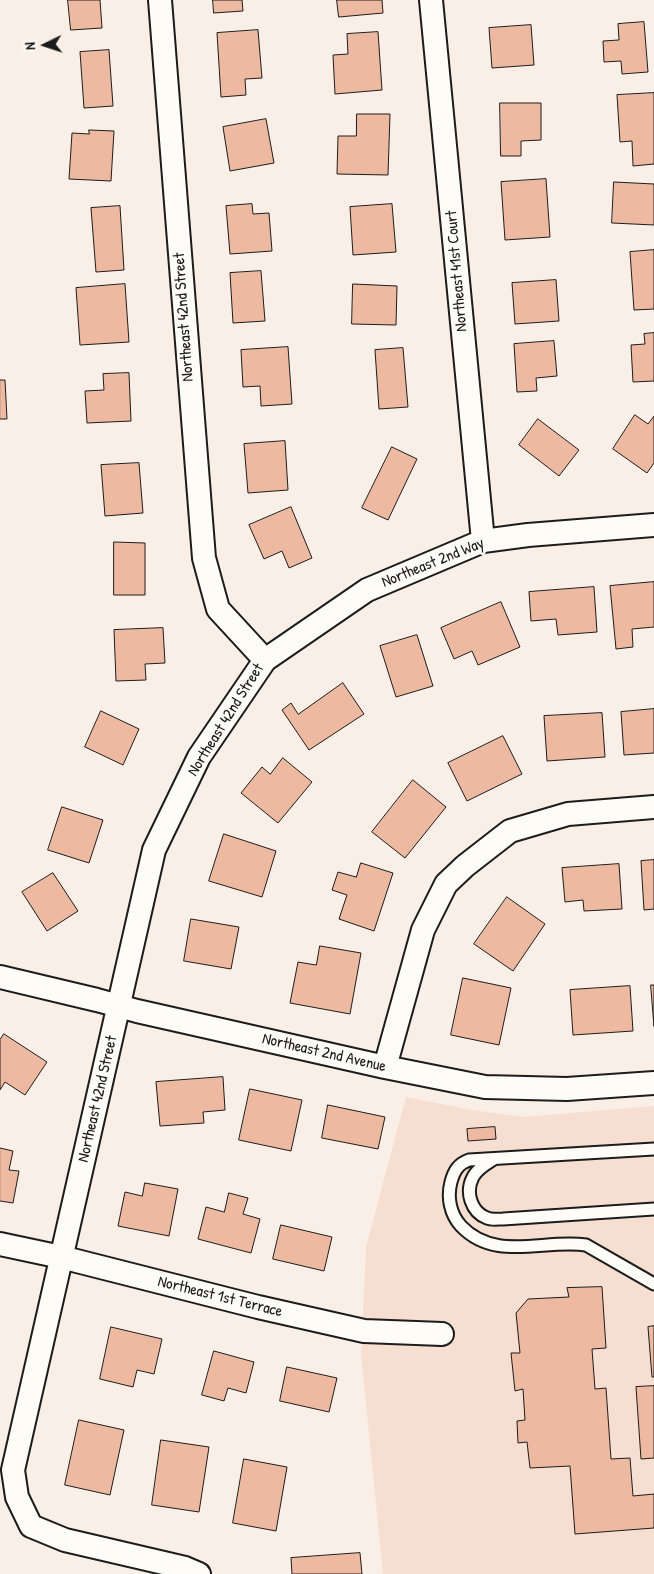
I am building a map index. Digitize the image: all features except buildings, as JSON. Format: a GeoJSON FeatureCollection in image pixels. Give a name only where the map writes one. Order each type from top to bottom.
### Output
{"type":"FeatureCollection","features":[{"type":"Feature","properties":{"kind":"street","name":"Northeast 42nd Street"},"geometry":{"type":"LineString","coordinates":[[160,0],[204,558],[218,609],[264,660],[200,758],[154,850],[13,1470],[17,1497],[32,1526],[64,1540],[185,1568],[199,1574]]}},
{"type":"Feature","properties":{"kind":"street","name":"Northeast 41st Court"},"geometry":{"type":"LineString","coordinates":[[431,0],[483,541]]}},
{"type":"Feature","properties":{"kind":"street","name":"Northeast 2nd Way"},"geometry":{"type":"LineString","coordinates":[[264,660],[367,590],[483,541],[528,535],[654,525]]}},
{"type":"Feature","properties":{"kind":"street"},"geometry":{"type":"LineString","coordinates":[[385,1067],[423,930],[446,884],[465,866],[510,831],[568,814],[654,807]]}},
{"type":"Feature","properties":{"kind":"street","name":"Northeast 2nd Avenue"},"geometry":{"type":"LineString","coordinates":[[0,977],[385,1067],[485,1087],[566,1090],[654,1083]]}},
{"type":"Feature","properties":{"kind":"street","name":"Northeast 1st Terrace"},"geometry":{"type":"LineString","coordinates":[[0,1244],[61,1257],[258,1307],[364,1331],[442,1334]]}},
{"type":"Feature","properties":{"kind":"lane"},"geometry":{"type":"LineString","coordinates":[[654,1149],[470,1160],[461,1163],[455,1169],[449,1190],[452,1212],[457,1222],[476,1240],[502,1246],[573,1243],[586,1245],[654,1284]]}},
{"type":"Feature","properties":{"kind":"lane"},"geometry":{"type":"LineString","coordinates":[[494,1159],[479,1169],[473,1178],[470,1190],[471,1200],[477,1212],[488,1219],[654,1209]]}},
{"type":"Feature","properties":{"kind":"shaded area"},"geometry":{"type":"Polygon","coordinates":[[[406,1097],[472,1110],[524,1117],[654,1106],[654,1574],[383,1574],[361,1354],[366,1247],[406,1097]]]}}]}
